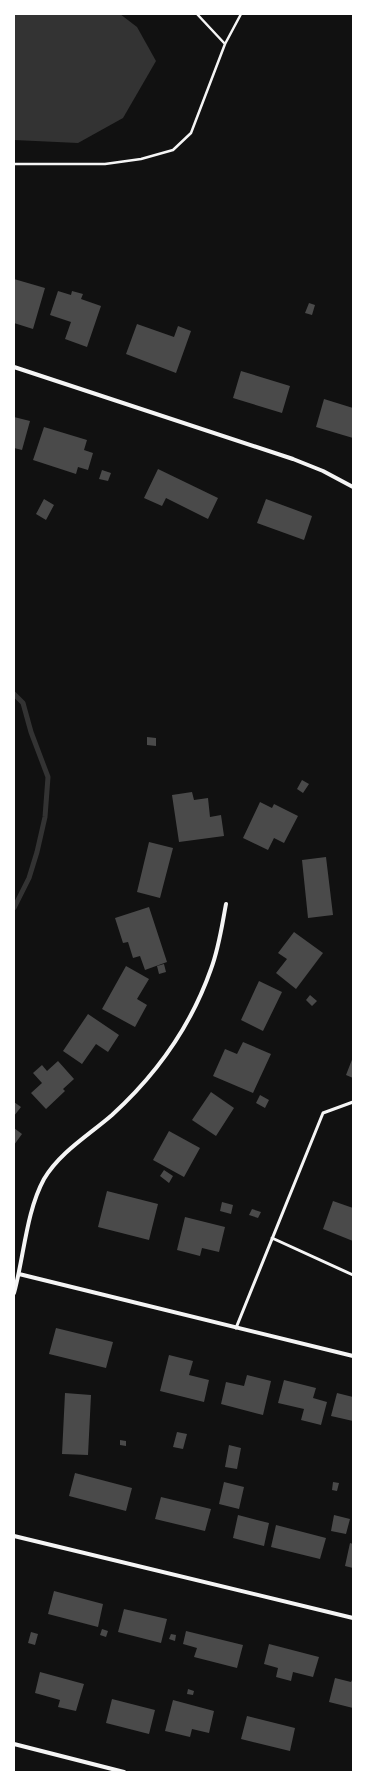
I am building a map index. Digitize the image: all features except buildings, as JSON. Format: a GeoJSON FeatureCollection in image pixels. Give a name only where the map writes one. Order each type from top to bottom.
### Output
{"type":"FeatureCollection","features":[{"type":"Feature","properties":{"kind":"street"},"geometry":{"type":"LineString","coordinates":[[14,367],[293,459],[323,471],[353,487]]}},
{"type":"Feature","properties":{"kind":"street"},"geometry":{"type":"LineString","coordinates":[[14,1293],[35,1198],[44,1179],[58,1160],[133,1094],[159,1065],[180,1036],[196,1005],[212,968],[226,904]]}},
{"type":"Feature","properties":{"kind":"street"},"geometry":{"type":"LineString","coordinates":[[19,1274],[353,1356]]}},
{"type":"Feature","properties":{"kind":"street"},"geometry":{"type":"LineString","coordinates":[[14,1536],[353,1618]]}},
{"type":"Feature","properties":{"kind":"street"},"geometry":{"type":"LineString","coordinates":[[14,1744],[124,1772]]}},
{"type":"Feature","properties":{"kind":"lane"},"geometry":{"type":"LineString","coordinates":[[236,1328],[323,1113],[353,1102]]}},
{"type":"Feature","properties":{"kind":"lane"},"geometry":{"type":"LineString","coordinates":[[272,1238],[353,1275]]}},
{"type":"Feature","properties":{"kind":"path"},"geometry":{"type":"LineString","coordinates":[[197,14],[225,44]]}},
{"type":"Feature","properties":{"kind":"path"},"geometry":{"type":"LineString","coordinates":[[14,164],[105,164],[141,159],[173,150],[191,133],[225,44],[241,14]]}},
{"type":"Feature","properties":{"kind":"shaded area"},"geometry":{"type":"Polygon","coordinates":[[[14,14],[120,14],[137,27],[156,61],[123,118],[78,143],[14,140],[14,14]]]}},
{"type":"Feature","properties":{"kind":"waterway"},"geometry":{"type":"LineString","coordinates":[[14,694],[23,703],[31,732],[48,777],[45,817],[37,852],[29,878],[14,908]]}}]}
